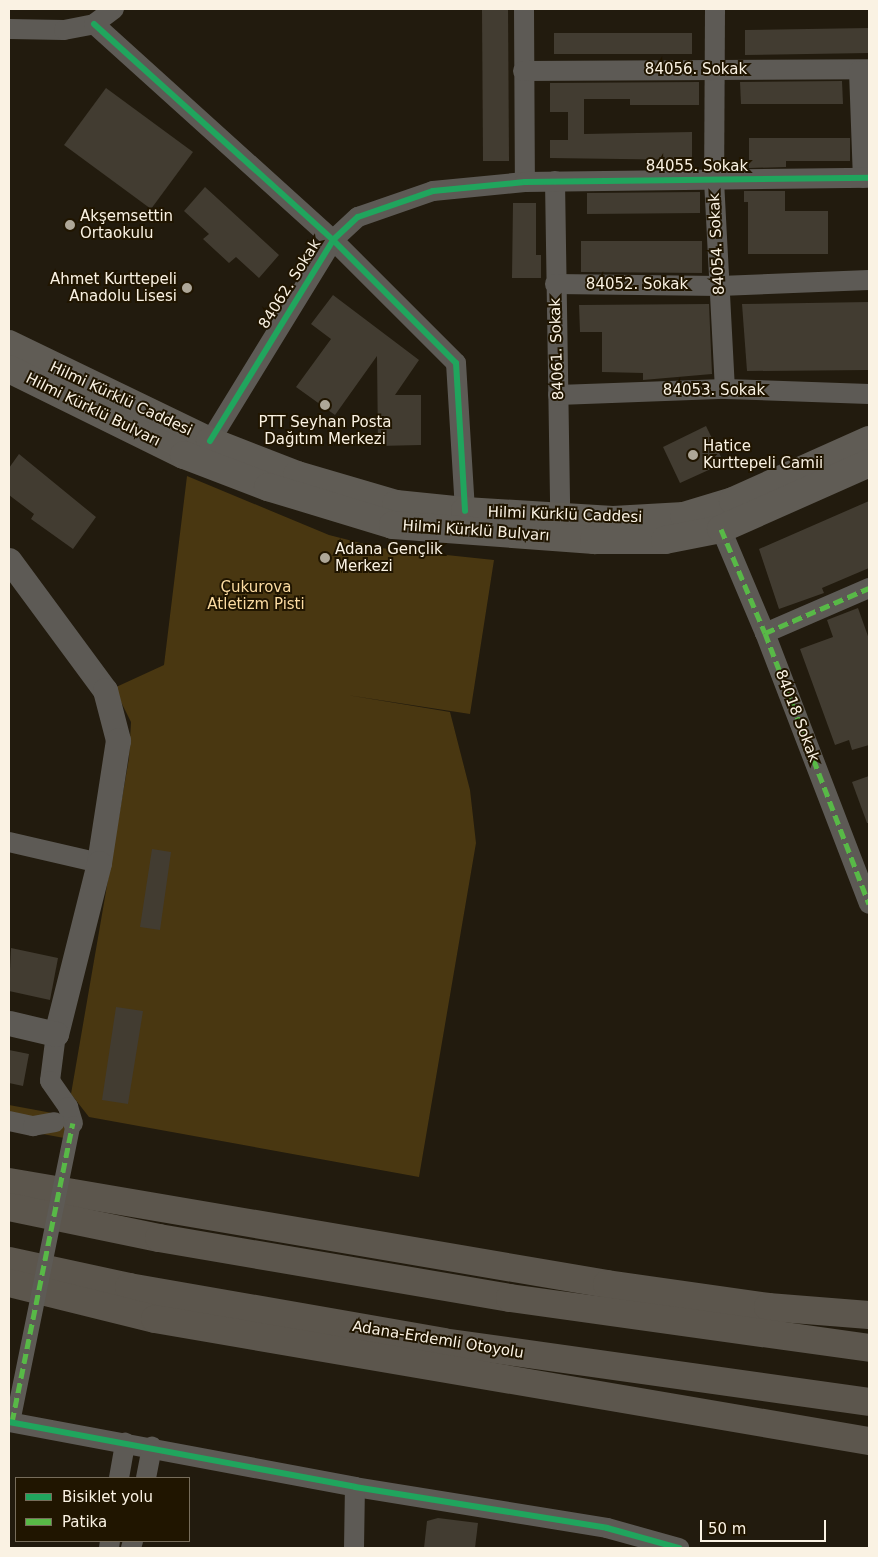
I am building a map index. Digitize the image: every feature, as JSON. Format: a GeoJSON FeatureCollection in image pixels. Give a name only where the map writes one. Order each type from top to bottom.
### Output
{"type":"FeatureCollection","features":[{"type":"Feature","properties":{"kind":"highway"},"geometry":{"type":"LineString","coordinates":[[9,1182],[607,1284],[768,1307],[869,1315]]}},
{"type":"Feature","properties":{"kind":"highway"},"geometry":{"type":"LineString","coordinates":[[9,1207],[159,1238],[510,1298],[869,1348]]}},
{"type":"Feature","properties":{"kind":"highway","name":"Adana-Erdemli Otoyolu"},"geometry":{"type":"LineString","coordinates":[[9,1261],[129,1287],[443,1342],[869,1402]]}},
{"type":"Feature","properties":{"kind":"highway"},"geometry":{"type":"LineString","coordinates":[[9,1283],[155,1319],[869,1441]]}},
{"type":"Feature","properties":{"kind":"main road","name":"Hilmi Kürklü Caddesi"},"geometry":{"type":"LineString","coordinates":[[9,344],[210,441],[297,475],[396,504],[466,512],[613,520],[684,516],[733,501],[869,440]]}},
{"type":"Feature","properties":{"kind":"main road","name":"Hilmi Kürklü Bulvarı"},"geometry":{"type":"LineString","coordinates":[[9,369],[184,455],[268,487],[393,525],[594,540],[665,540],[721,529],[869,463]]}},
{"type":"Feature","properties":{"kind":"street"},"geometry":{"type":"LineString","coordinates":[[9,29],[64,30],[94,24],[114,9]]}},
{"type":"Feature","properties":{"kind":"street"},"geometry":{"type":"LineString","coordinates":[[524,9],[525,182]]}},
{"type":"Feature","properties":{"kind":"street","name":"84054. Sokak"},"geometry":{"type":"LineString","coordinates":[[715,9],[714,180],[724,389]]}},
{"type":"Feature","properties":{"kind":"street"},"geometry":{"type":"LineString","coordinates":[[94,24],[333,240],[456,363],[466,512]]}},
{"type":"Feature","properties":{"kind":"street"},"geometry":{"type":"LineString","coordinates":[[864,70],[866,178]]}},
{"type":"Feature","properties":{"kind":"street","name":"84056. Sokak"},"geometry":{"type":"LineString","coordinates":[[523,71],[864,70]]}},
{"type":"Feature","properties":{"kind":"street","name":"84055. Sokak"},"geometry":{"type":"LineString","coordinates":[[525,182],[866,178]]}},
{"type":"Feature","properties":{"kind":"street","name":"84061. Sokak"},"geometry":{"type":"LineString","coordinates":[[555,181],[555,284],[560,517]]}},
{"type":"Feature","properties":{"kind":"street","name":"84062. Sokak"},"geometry":{"type":"LineString","coordinates":[[210,441],[333,240],[358,217],[433,191],[525,182]]}},
{"type":"Feature","properties":{"kind":"street","name":"84052. Sokak"},"geometry":{"type":"LineString","coordinates":[[555,284],[720,286],[869,280]]}},
{"type":"Feature","properties":{"kind":"street","name":"84053. Sokak"},"geometry":{"type":"LineString","coordinates":[[558,395],[724,389],[869,394]]}},
{"type":"Feature","properties":{"kind":"street","name":"84018 Sokak"},"geometry":{"type":"LineString","coordinates":[[721,529],[765,633],[869,904]]}},
{"type":"Feature","properties":{"kind":"street"},"geometry":{"type":"LineString","coordinates":[[9,560],[105,690],[118,740],[99,863],[56,1034],[50,1081],[68,1107],[10,1426],[152,1447],[355,1486],[607,1528],[679,1548]]}},
{"type":"Feature","properties":{"kind":"street"},"geometry":{"type":"LineString","coordinates":[[765,633],[869,588]]}},
{"type":"Feature","properties":{"kind":"street"},"geometry":{"type":"LineString","coordinates":[[9,842],[99,863]]}},
{"type":"Feature","properties":{"kind":"street"},"geometry":{"type":"LineString","coordinates":[[9,1023],[56,1034]]}},
{"type":"Feature","properties":{"kind":"street"},"geometry":{"type":"LineString","coordinates":[[9,1121],[33,1126],[64,1123]]}},
{"type":"Feature","properties":{"kind":"street"},"geometry":{"type":"LineString","coordinates":[[119,1477],[125,1444]]}},
{"type":"Feature","properties":{"kind":"street"},"geometry":{"type":"LineString","coordinates":[[146,1477],[152,1447]]}},
{"type":"Feature","properties":{"kind":"street"},"geometry":{"type":"LineString","coordinates":[[354,1548],[355,1486]]}},
{"type":"Feature","properties":{"kind":"green space","name":"Çukurova Atletizm Pisti"},"geometry":{"type":"Polygon","coordinates":[[[187,476],[329,535],[380,548],[494,560],[470,714],[347,695],[450,712],[470,790],[476,843],[419,1177],[89,1117],[71,1094],[129,758],[131,722],[114,688],[164,665],[187,476]]]}},
{"type":"Feature","properties":{"kind":"green space"},"geometry":{"type":"Polygon","coordinates":[[[9,1105],[63,1115],[70,1139],[9,1128],[9,1105]]]}},
{"type":"Feature","properties":{"kind":"building"},"geometry":{"type":"Polygon","coordinates":[[[482,9],[508,9],[509,161],[483,161],[482,9]]]}},
{"type":"Feature","properties":{"kind":"building"},"geometry":{"type":"Polygon","coordinates":[[[869,28],[869,53],[745,55],[745,30],[869,28]]]}},
{"type":"Feature","properties":{"kind":"building"},"geometry":{"type":"Polygon","coordinates":[[[554,33],[692,33],[692,54],[554,54],[554,33]]]}},
{"type":"Feature","properties":{"kind":"building"},"geometry":{"type":"Polygon","coordinates":[[[842,81],[843,104],[741,104],[740,82],[842,81]]]}},
{"type":"Feature","properties":{"kind":"building"},"geometry":{"type":"Polygon","coordinates":[[[699,82],[699,105],[630,105],[630,99],[584,99],[584,134],[692,132],[692,160],[550,158],[550,140],[568,140],[568,112],[550,112],[550,83],[699,82]]]}},
{"type":"Feature","properties":{"kind":"building"},"geometry":{"type":"Polygon","coordinates":[[[106,88],[193,152],[151,209],[64,145],[106,88]]]}},
{"type":"Feature","properties":{"kind":"building"},"geometry":{"type":"Polygon","coordinates":[[[749,138],[850,138],[850,161],[786,161],[786,167],[749,168],[749,138]]]}},
{"type":"Feature","properties":{"kind":"building"},"geometry":{"type":"Polygon","coordinates":[[[205,187],[279,255],[259,278],[236,257],[229,263],[203,239],[209,234],[184,211],[205,187]]]}},
{"type":"Feature","properties":{"kind":"building"},"geometry":{"type":"Polygon","coordinates":[[[744,191],[785,191],[785,211],[828,211],[828,254],[748,254],[748,202],[744,202],[744,191]]]}},
{"type":"Feature","properties":{"kind":"building"},"geometry":{"type":"Polygon","coordinates":[[[700,192],[700,213],[587,214],[587,193],[700,192]]]}},
{"type":"Feature","properties":{"kind":"building"},"geometry":{"type":"Polygon","coordinates":[[[513,203],[536,203],[536,255],[541,255],[541,278],[512,278],[513,203]]]}},
{"type":"Feature","properties":{"kind":"building"},"geometry":{"type":"Polygon","coordinates":[[[581,241],[702,241],[702,273],[581,272],[581,241]]]}},
{"type":"Feature","properties":{"kind":"building"},"geometry":{"type":"Polygon","coordinates":[[[333,295],[419,360],[395,395],[421,395],[421,445],[378,446],[377,356],[335,415],[296,387],[331,339],[311,324],[333,295]]]}},
{"type":"Feature","properties":{"kind":"building"},"geometry":{"type":"Polygon","coordinates":[[[869,302],[869,370],[747,371],[742,304],[869,302]]]}},
{"type":"Feature","properties":{"kind":"building"},"geometry":{"type":"Polygon","coordinates":[[[709,304],[712,374],[643,380],[643,373],[602,372],[602,332],[580,332],[579,305],[709,304]]]}},
{"type":"Feature","properties":{"kind":"building","name":"Hatice Kurttepeli Camii"},"geometry":{"type":"Polygon","coordinates":[[[706,426],[724,463],[680,483],[663,447],[706,426]]]}},
{"type":"Feature","properties":{"kind":"building"},"geometry":{"type":"Polygon","coordinates":[[[19,454],[96,517],[73,549],[31,519],[34,514],[9,495],[9,468],[19,454]]]}},
{"type":"Feature","properties":{"kind":"building"},"geometry":{"type":"Polygon","coordinates":[[[869,501],[869,568],[822,588],[824,593],[779,609],[759,549],[869,501]]]}},
{"type":"Feature","properties":{"kind":"building"},"geometry":{"type":"Polygon","coordinates":[[[858,608],[869,639],[869,745],[852,750],[849,740],[835,745],[800,649],[833,637],[827,620],[858,608]]]}},
{"type":"Feature","properties":{"kind":"building"},"geometry":{"type":"Polygon","coordinates":[[[869,776],[869,823],[867,823],[852,782],[869,776]]]}},
{"type":"Feature","properties":{"kind":"building"},"geometry":{"type":"Polygon","coordinates":[[[152,849],[171,852],[160,930],[140,927],[152,849]]]}},
{"type":"Feature","properties":{"kind":"building"},"geometry":{"type":"Polygon","coordinates":[[[11,948],[58,958],[50,1000],[9,991],[11,948]]]}},
{"type":"Feature","properties":{"kind":"building"},"geometry":{"type":"Polygon","coordinates":[[[116,1007],[143,1011],[128,1104],[102,1100],[116,1007]]]}},
{"type":"Feature","properties":{"kind":"building"},"geometry":{"type":"Polygon","coordinates":[[[9,1050],[29,1054],[23,1086],[9,1083],[9,1050]]]}},
{"type":"Feature","properties":{"kind":"building"},"geometry":{"type":"Polygon","coordinates":[[[438,1518],[478,1523],[475,1548],[424,1548],[427,1521],[438,1518]]]}},
{"type":"Feature","properties":{"kind":"marked path"},"geometry":{"type":"LineString","coordinates":[[721,529],[765,633],[869,904]]}},
{"type":"Feature","properties":{"kind":"marked path"},"geometry":{"type":"LineString","coordinates":[[765,633],[869,588]]}},
{"type":"Feature","properties":{"kind":"marked path"},"geometry":{"type":"LineString","coordinates":[[12,1422],[73,1123]]}},
{"type":"Feature","properties":{"kind":"cycle path"},"geometry":{"type":"LineString","coordinates":[[94,24],[333,240],[456,363],[465,511]]}},
{"type":"Feature","properties":{"kind":"cycle path"},"geometry":{"type":"LineString","coordinates":[[210,441],[333,240],[358,217],[433,191],[525,182],[869,178]]}},
{"type":"Feature","properties":{"kind":"cycle path"},"geometry":{"type":"LineString","coordinates":[[9,1422],[355,1487],[607,1528],[679,1548]]}},
{"type":"Feature","properties":{"kind":"place","name":"Akşemsettin Ortaokulu"},"geometry":{"type":"Point","coordinates":[70,225]}},
{"type":"Feature","properties":{"kind":"place","name":"Ahmet Kurttepeli Anadolu Lisesi"},"geometry":{"type":"Point","coordinates":[187,288]}},
{"type":"Feature","properties":{"kind":"place","name":"PTT Seyhan Posta Dağıtım Merkezi"},"geometry":{"type":"Point","coordinates":[325,405]}},
{"type":"Feature","properties":{"kind":"place","name":"Hatice Kurttepeli Camii"},"geometry":{"type":"Point","coordinates":[693,455]}},
{"type":"Feature","properties":{"kind":"place","name":"Adana Gençlik Merkezi"},"geometry":{"type":"Point","coordinates":[325,558]}}]}
